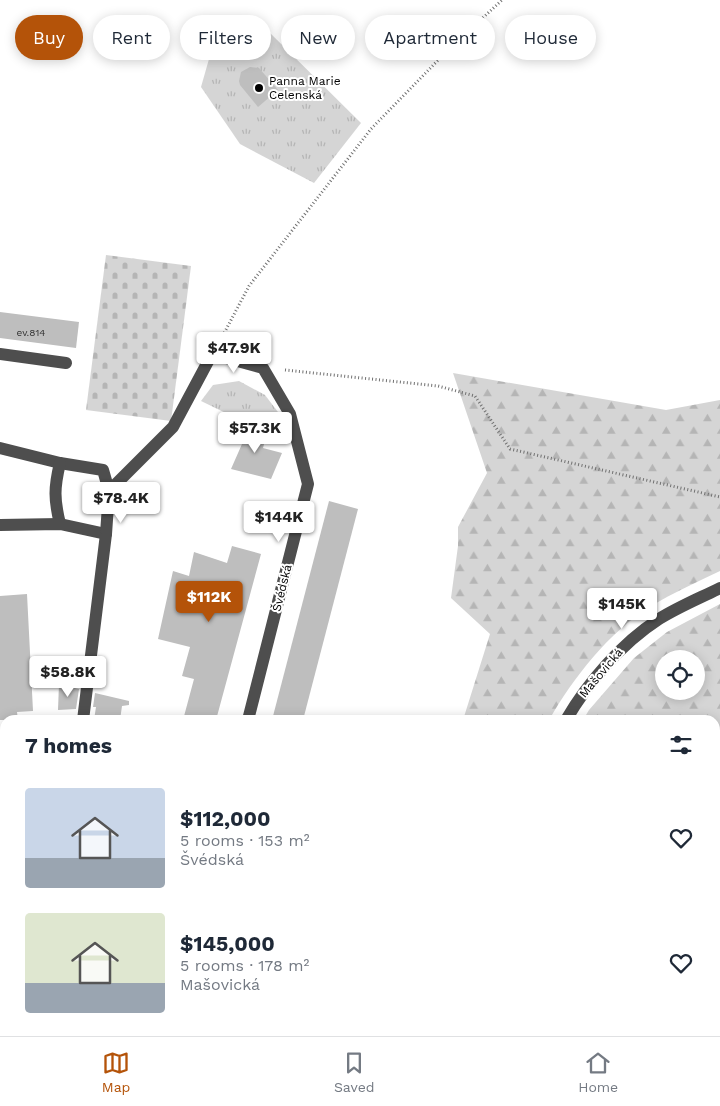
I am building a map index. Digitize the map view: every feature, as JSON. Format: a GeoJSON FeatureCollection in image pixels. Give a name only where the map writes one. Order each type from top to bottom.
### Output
{"type":"FeatureCollection","features":[{"type":"Feature","properties":{"kind":"street"},"geometry":{"type":"LineString","coordinates":[[0,354],[66,363]]}},
{"type":"Feature","properties":{"kind":"street"},"geometry":{"type":"LineString","coordinates":[[109,491],[173,427],[212,354],[263,368]]}},
{"type":"Feature","properties":{"kind":"street","name":"Švédská"},"geometry":{"type":"LineString","coordinates":[[249,715],[308,484],[290,414],[263,368]]}},
{"type":"Feature","properties":{"kind":"street"},"geometry":{"type":"LineString","coordinates":[[0,448],[60,463],[103,470],[109,491],[106,534],[84,715]]}},
{"type":"Feature","properties":{"kind":"street"},"geometry":{"type":"LineString","coordinates":[[60,463],[55,483],[55,502],[60,524]]}},
{"type":"Feature","properties":{"kind":"street"},"geometry":{"type":"LineString","coordinates":[[0,525],[60,524],[106,534]]}},
{"type":"Feature","properties":{"kind":"street","name":"Mašovická"},"geometry":{"type":"LineString","coordinates":[[569,715],[577,702],[623,646],[659,619],[720,588]]}},
{"type":"Feature","properties":{"kind":"path"},"geometry":{"type":"LineString","coordinates":[[212,354],[249,286],[372,129],[445,53],[502,0]]}},
{"type":"Feature","properties":{"kind":"path"},"geometry":{"type":"LineString","coordinates":[[263,368],[438,386],[475,396],[510,449],[720,497]]}},
{"type":"Feature","properties":{"kind":"green space"},"geometry":{"type":"Polygon","coordinates":[[[271,34],[281,44],[281,60],[297,60],[361,123],[314,183],[240,144],[201,87],[209,60],[271,60],[271,34]]]}},
{"type":"Feature","properties":{"kind":"green space"},"geometry":{"type":"Polygon","coordinates":[[[106,255],[191,266],[171,421],[86,410],[106,255]]]}},
{"type":"Feature","properties":{"kind":"green space"},"geometry":{"type":"Polygon","coordinates":[[[453,373],[666,410],[720,400],[720,571],[651,606],[620,629],[581,672],[552,715],[465,715],[490,634],[451,598],[458,546],[458,527],[487,473],[453,373]]]}},
{"type":"Feature","properties":{"kind":"green space"},"geometry":{"type":"Polygon","coordinates":[[[239,381],[265,395],[281,416],[287,443],[201,401],[213,385],[239,381]]]}},
{"type":"Feature","properties":{"kind":"green space"},"geometry":{"type":"Polygon","coordinates":[[[720,604],[720,715],[586,715],[634,658],[667,632],[720,604]]]}},
{"type":"Feature","properties":{"kind":"building","name":"Panna Marie Celenská"},"geometry":{"type":"Polygon","coordinates":[[[250,67],[259,68],[278,90],[258,107],[240,85],[239,81],[241,72],[250,67]]]}},
{"type":"Feature","properties":{"kind":"building"},"geometry":{"type":"Polygon","coordinates":[[[0,312],[79,322],[76,348],[0,338],[0,312]]]}},
{"type":"Feature","properties":{"kind":"building"},"geometry":{"type":"Polygon","coordinates":[[[245,422],[267,433],[263,448],[282,453],[271,479],[231,469],[242,444],[238,443],[245,422]]]}},
{"type":"Feature","properties":{"kind":"building"},"geometry":{"type":"Polygon","coordinates":[[[329,501],[358,509],[304,715],[273,715],[329,501]]]}},
{"type":"Feature","properties":{"kind":"building"},"geometry":{"type":"Polygon","coordinates":[[[232,546],[261,554],[217,715],[184,715],[194,679],[182,676],[190,647],[158,639],[173,571],[189,576],[194,552],[227,563],[232,546]]]}},
{"type":"Feature","properties":{"kind":"building"},"geometry":{"type":"Polygon","coordinates":[[[27,594],[33,711],[17,712],[17,715],[0,715],[0,596],[27,594]]]}},
{"type":"Feature","properties":{"kind":"building"},"geometry":{"type":"Polygon","coordinates":[[[59,684],[79,689],[76,709],[58,710],[59,684]]]}},
{"type":"Feature","properties":{"kind":"building"},"geometry":{"type":"Polygon","coordinates":[[[95,693],[129,701],[129,705],[122,706],[121,715],[95,715],[96,707],[93,707],[95,693]]]}},
{"type":"Feature","properties":{"kind":"place","name":"Panna Marie Celenská"},"geometry":{"type":"Point","coordinates":[259,88]}}]}
